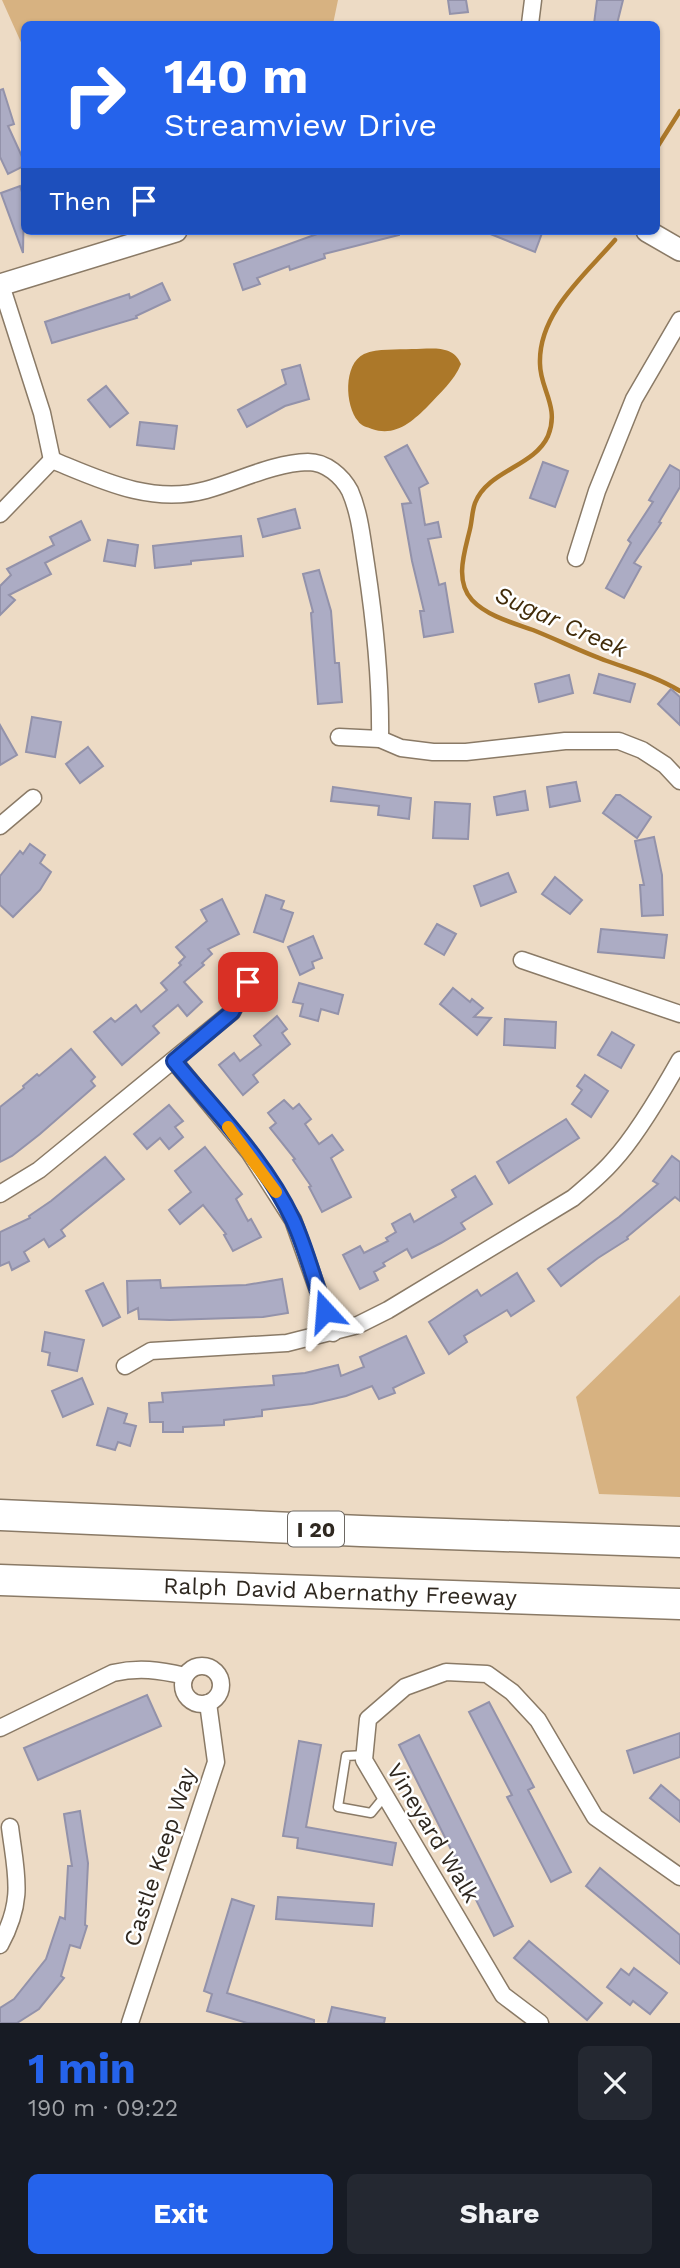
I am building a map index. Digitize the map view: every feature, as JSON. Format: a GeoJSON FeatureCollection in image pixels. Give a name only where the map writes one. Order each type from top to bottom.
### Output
{"type":"FeatureCollection","features":[{"type":"Feature","properties":{"kind":"highway","name":"I 20"},"geometry":{"type":"LineString","coordinates":[[0,1515],[680,1542]]}},
{"type":"Feature","properties":{"kind":"highway","name":"Ralph David Abernathy Freeway"},"geometry":{"type":"LineString","coordinates":[[0,1580],[680,1604]]}},
{"type":"Feature","properties":{"kind":"street"},"geometry":{"type":"LineString","coordinates":[[530,21],[533,0]]}},
{"type":"Feature","properties":{"kind":"street"},"geometry":{"type":"LineString","coordinates":[[52,460],[41,414],[1,285],[163,235]]}},
{"type":"Feature","properties":{"kind":"street"},"geometry":{"type":"LineString","coordinates":[[654,235],[680,250]]}},
{"type":"Feature","properties":{"kind":"street"},"geometry":{"type":"LineString","coordinates":[[576,558],[597,491],[634,399],[680,320]]}},
{"type":"Feature","properties":{"kind":"street"},"geometry":{"type":"LineString","coordinates":[[0,514],[52,460]]}},
{"type":"Feature","properties":{"kind":"street"},"geometry":{"type":"LineString","coordinates":[[52,460],[133,491],[158,495],[202,491],[288,465],[311,462],[329,467],[348,489],[358,513],[377,634],[381,686],[380,739]]}},
{"type":"Feature","properties":{"kind":"street"},"geometry":{"type":"LineString","coordinates":[[339,737],[380,739],[401,748],[433,752],[466,752],[565,741],[619,741],[642,750],[665,765],[680,781]]}},
{"type":"Feature","properties":{"kind":"street"},"geometry":{"type":"LineString","coordinates":[[0,826],[33,799]]}},
{"type":"Feature","properties":{"kind":"street"},"geometry":{"type":"LineString","coordinates":[[522,960],[680,1014]]}},
{"type":"Feature","properties":{"kind":"street"},"geometry":{"type":"LineString","coordinates":[[0,1194],[39,1170],[232,1012],[248,982]]}},
{"type":"Feature","properties":{"kind":"street"},"geometry":{"type":"LineString","coordinates":[[125,1366],[151,1351],[287,1343],[358,1325],[388,1310],[573,1198],[614,1161],[680,1060]]}},
{"type":"Feature","properties":{"kind":"street"},"geometry":{"type":"LineString","coordinates":[[174,1061],[250,1153],[288,1211],[333,1333]]}},
{"type":"Feature","properties":{"kind":"street","name":"Castle Keep Way"},"geometry":{"type":"LineString","coordinates":[[0,1728],[113,1673],[133,1668],[154,1668],[185,1676],[196,1667],[204,1667],[218,1676],[218,1696],[208,1703],[216,1762],[130,2023]]}},
{"type":"Feature","properties":{"kind":"street","name":"Vineyard Walk"},"geometry":{"type":"LineString","coordinates":[[540,2023],[503,1995],[364,1760],[368,1719],[405,1687],[446,1672],[488,1674],[512,1692],[538,1720],[595,1816],[680,1877]]}},
{"type":"Feature","properties":{"kind":"street"},"geometry":{"type":"LineString","coordinates":[[185,1676],[183,1686],[188,1698],[201,1704],[208,1703]]}},
{"type":"Feature","properties":{"kind":"street"},"geometry":{"type":"LineString","coordinates":[[0,1945],[11,1924],[18,1894],[10,1827]]}},
{"type":"Feature","properties":{"kind":"lane"},"geometry":{"type":"LineString","coordinates":[[365,1755],[346,1756],[338,1807],[371,1813],[385,1796]]}},
{"type":"Feature","properties":{"kind":"shaded area"},"geometry":{"type":"Polygon","coordinates":[[[2,0],[338,0],[334,21],[21,21],[21,42],[2,0]]]}},
{"type":"Feature","properties":{"kind":"shaded area"},"geometry":{"type":"Polygon","coordinates":[[[434,348],[453,353],[461,364],[455,376],[422,412],[403,426],[388,431],[372,429],[359,423],[350,406],[348,386],[352,367],[357,359],[375,351],[434,348]]]}},
{"type":"Feature","properties":{"kind":"shaded area"},"geometry":{"type":"Polygon","coordinates":[[[680,1295],[680,1497],[599,1494],[576,1397],[680,1295]]]}},
{"type":"Feature","properties":{"kind":"building"},"geometry":{"type":"Polygon","coordinates":[[[448,0],[466,0],[468,12],[450,14],[448,0]]]}},
{"type":"Feature","properties":{"kind":"building"},"geometry":{"type":"Polygon","coordinates":[[[597,0],[623,0],[618,21],[594,21],[597,0]]]}},
{"type":"Feature","properties":{"kind":"building"},"geometry":{"type":"Polygon","coordinates":[[[3,89],[14,124],[8,126],[21,154],[21,168],[8,174],[0,157],[0,90],[3,89]]]}},
{"type":"Feature","properties":{"kind":"building"},"geometry":{"type":"Polygon","coordinates":[[[20,186],[23,253],[1,193],[20,186]]]}},
{"type":"Feature","properties":{"kind":"building"},"geometry":{"type":"Polygon","coordinates":[[[314,235],[399,235],[324,254],[325,258],[290,270],[289,266],[257,278],[260,284],[243,290],[234,264],[314,235]]]}},
{"type":"Feature","properties":{"kind":"building"},"geometry":{"type":"Polygon","coordinates":[[[493,235],[541,235],[535,252],[493,235]]]}},
{"type":"Feature","properties":{"kind":"building"},"geometry":{"type":"Polygon","coordinates":[[[162,283],[170,300],[136,316],[137,318],[52,343],[45,322],[129,294],[130,298],[162,283]]]}},
{"type":"Feature","properties":{"kind":"building"},"geometry":{"type":"Polygon","coordinates":[[[300,365],[309,399],[285,406],[247,427],[238,410],[286,384],[282,370],[300,365]]]}},
{"type":"Feature","properties":{"kind":"building"},"geometry":{"type":"Polygon","coordinates":[[[106,386],[128,413],[110,427],[88,400],[106,386]]]}},
{"type":"Feature","properties":{"kind":"building"},"geometry":{"type":"Polygon","coordinates":[[[140,422],[177,426],[174,449],[137,445],[140,422]]]}},
{"type":"Feature","properties":{"kind":"building"},"geometry":{"type":"Polygon","coordinates":[[[407,445],[428,483],[419,488],[425,525],[438,522],[441,537],[428,539],[439,585],[445,583],[453,632],[424,637],[420,611],[424,611],[402,504],[411,503],[385,457],[407,445]]]}},
{"type":"Feature","properties":{"kind":"building"},"geometry":{"type":"Polygon","coordinates":[[[543,462],[568,471],[555,507],[530,498],[543,462]]]}},
{"type":"Feature","properties":{"kind":"building"},"geometry":{"type":"Polygon","coordinates":[[[670,465],[680,471],[680,487],[659,522],[661,523],[634,563],[641,567],[624,598],[606,588],[631,543],[628,540],[653,502],[649,500],[670,465]]]}},
{"type":"Feature","properties":{"kind":"building"},"geometry":{"type":"Polygon","coordinates":[[[295,509],[300,528],[263,537],[258,519],[295,509]]]}},
{"type":"Feature","properties":{"kind":"building"},"geometry":{"type":"Polygon","coordinates":[[[81,521],[90,540],[45,563],[51,574],[9,595],[15,600],[0,615],[0,586],[11,575],[7,569],[54,545],[50,537],[81,521]]]}},
{"type":"Feature","properties":{"kind":"building"},"geometry":{"type":"Polygon","coordinates":[[[241,536],[243,556],[155,568],[153,546],[241,536]]]}},
{"type":"Feature","properties":{"kind":"building"},"geometry":{"type":"Polygon","coordinates":[[[108,540],[138,545],[135,566],[104,561],[108,540]]]}},
{"type":"Feature","properties":{"kind":"building"},"geometry":{"type":"Polygon","coordinates":[[[319,570],[331,611],[335,663],[339,663],[342,702],[318,704],[313,612],[303,574],[319,570]]]}},
{"type":"Feature","properties":{"kind":"building"},"geometry":{"type":"Polygon","coordinates":[[[599,674],[635,684],[630,702],[594,693],[599,674]]]}},
{"type":"Feature","properties":{"kind":"building"},"geometry":{"type":"Polygon","coordinates":[[[569,675],[573,693],[539,702],[535,684],[569,675]]]}},
{"type":"Feature","properties":{"kind":"building"},"geometry":{"type":"Polygon","coordinates":[[[671,689],[680,697],[680,725],[658,704],[671,689]]]}},
{"type":"Feature","properties":{"kind":"building"},"geometry":{"type":"Polygon","coordinates":[[[32,717],[61,722],[55,757],[26,752],[32,717]]]}},
{"type":"Feature","properties":{"kind":"building"},"geometry":{"type":"Polygon","coordinates":[[[0,725],[17,755],[0,765],[0,725]]]}},
{"type":"Feature","properties":{"kind":"building"},"geometry":{"type":"Polygon","coordinates":[[[88,747],[103,766],[80,783],[66,764],[88,747]]]}},
{"type":"Feature","properties":{"kind":"building"},"geometry":{"type":"Polygon","coordinates":[[[576,782],[580,801],[550,807],[547,787],[576,782]]]}},
{"type":"Feature","properties":{"kind":"building"},"geometry":{"type":"Polygon","coordinates":[[[333,787],[411,798],[409,819],[378,815],[379,806],[331,801],[333,787]]]}},
{"type":"Feature","properties":{"kind":"building"},"geometry":{"type":"Polygon","coordinates":[[[525,791],[528,810],[497,815],[494,797],[525,791]]]}},
{"type":"Feature","properties":{"kind":"building"},"geometry":{"type":"Polygon","coordinates":[[[616,795],[620,795],[651,817],[637,838],[603,813],[616,795]]]}},
{"type":"Feature","properties":{"kind":"building"},"geometry":{"type":"Polygon","coordinates":[[[435,802],[470,804],[468,839],[433,838],[435,802]]]}},
{"type":"Feature","properties":{"kind":"building"},"geometry":{"type":"Polygon","coordinates":[[[654,837],[662,875],[663,915],[642,916],[640,885],[644,885],[635,841],[654,837]]]}},
{"type":"Feature","properties":{"kind":"building"},"geometry":{"type":"Polygon","coordinates":[[[30,844],[45,855],[40,863],[51,872],[40,890],[13,917],[0,905],[0,876],[20,851],[23,854],[30,844]]]}},
{"type":"Feature","properties":{"kind":"building"},"geometry":{"type":"Polygon","coordinates":[[[508,873],[516,892],[481,906],[474,886],[508,873]]]}},
{"type":"Feature","properties":{"kind":"building"},"geometry":{"type":"Polygon","coordinates":[[[555,877],[582,900],[570,914],[542,894],[555,877]]]}},
{"type":"Feature","properties":{"kind":"building"},"geometry":{"type":"Polygon","coordinates":[[[266,895],[284,901],[281,909],[293,913],[283,942],[254,932],[266,895]]]}},
{"type":"Feature","properties":{"kind":"building"},"geometry":{"type":"Polygon","coordinates":[[[222,899],[239,934],[208,949],[212,954],[202,963],[204,965],[184,982],[202,1002],[187,1016],[178,1005],[153,1026],[159,1033],[122,1065],[94,1032],[111,1018],[115,1022],[136,1005],[141,1012],[167,990],[161,983],[181,965],[179,963],[185,957],[176,947],[207,921],[201,910],[222,899]]]}},
{"type":"Feature","properties":{"kind":"building"},"geometry":{"type":"Polygon","coordinates":[[[437,924],[456,934],[444,955],[425,944],[437,924]]]}},
{"type":"Feature","properties":{"kind":"building"},"geometry":{"type":"Polygon","coordinates":[[[601,929],[667,935],[664,958],[598,952],[601,929]]]}},
{"type":"Feature","properties":{"kind":"building"},"geometry":{"type":"Polygon","coordinates":[[[313,936],[322,958],[312,962],[314,968],[300,975],[288,947],[313,936]]]}},
{"type":"Feature","properties":{"kind":"building"},"geometry":{"type":"Polygon","coordinates":[[[299,983],[343,995],[338,1014],[321,1009],[318,1021],[300,1016],[303,1004],[293,1002],[299,983]]]}},
{"type":"Feature","properties":{"kind":"building"},"geometry":{"type":"Polygon","coordinates":[[[453,988],[470,1002],[472,999],[483,1008],[474,1017],[491,1018],[477,1035],[440,1004],[453,988]]]}},
{"type":"Feature","properties":{"kind":"building"},"geometry":{"type":"Polygon","coordinates":[[[277,1016],[287,1029],[282,1033],[290,1044],[253,1075],[258,1082],[243,1095],[219,1065],[234,1053],[240,1061],[261,1045],[254,1036],[277,1016]]]}},
{"type":"Feature","properties":{"kind":"building"},"geometry":{"type":"Polygon","coordinates":[[[505,1019],[556,1022],[555,1048],[504,1045],[505,1019]]]}},
{"type":"Feature","properties":{"kind":"building"},"geometry":{"type":"Polygon","coordinates":[[[612,1032],[634,1045],[621,1068],[598,1055],[612,1032]]]}},
{"type":"Feature","properties":{"kind":"building"},"geometry":{"type":"Polygon","coordinates":[[[71,1049],[95,1077],[91,1081],[95,1086],[40,1134],[0,1162],[0,1107],[37,1074],[39,1076],[71,1049]]]}},
{"type":"Feature","properties":{"kind":"building"},"geometry":{"type":"Polygon","coordinates":[[[585,1075],[608,1091],[591,1117],[572,1104],[582,1090],[577,1086],[585,1075]]]}},
{"type":"Feature","properties":{"kind":"building"},"geometry":{"type":"Polygon","coordinates":[[[284,1100],[293,1109],[299,1104],[311,1119],[305,1124],[319,1144],[332,1135],[343,1150],[331,1158],[351,1197],[322,1212],[309,1187],[311,1186],[293,1160],[295,1159],[270,1128],[276,1123],[268,1113],[284,1100]]]}},
{"type":"Feature","properties":{"kind":"building"},"geometry":{"type":"Polygon","coordinates":[[[169,1105],[183,1121],[175,1127],[183,1137],[169,1149],[160,1138],[147,1149],[134,1134],[169,1105]]]}},
{"type":"Feature","properties":{"kind":"building"},"geometry":{"type":"Polygon","coordinates":[[[566,1119],[579,1138],[509,1183],[497,1162],[566,1119]]]}},
{"type":"Feature","properties":{"kind":"building"},"geometry":{"type":"Polygon","coordinates":[[[205,1147],[242,1194],[236,1199],[261,1237],[233,1251],[224,1235],[226,1234],[203,1205],[180,1224],[169,1210],[191,1192],[175,1171],[205,1147]]]}},
{"type":"Feature","properties":{"kind":"building"},"geometry":{"type":"Polygon","coordinates":[[[672,1156],[680,1162],[680,1201],[675,1197],[627,1237],[628,1239],[561,1286],[548,1269],[619,1217],[658,1184],[653,1181],[672,1156]]]}},
{"type":"Feature","properties":{"kind":"building"},"geometry":{"type":"Polygon","coordinates":[[[105,1157],[124,1179],[61,1230],[65,1236],[49,1247],[44,1239],[24,1252],[29,1261],[12,1270],[9,1262],[0,1266],[0,1232],[30,1218],[29,1216],[105,1157]]]}},
{"type":"Feature","properties":{"kind":"building"},"geometry":{"type":"Polygon","coordinates":[[[475,1176],[492,1204],[461,1223],[465,1229],[441,1243],[412,1258],[407,1249],[383,1263],[385,1266],[374,1272],[378,1280],[360,1289],[343,1255],[360,1246],[364,1253],[388,1241],[386,1238],[396,1232],[392,1224],[410,1214],[414,1222],[456,1197],[452,1190],[475,1176]]]}},
{"type":"Feature","properties":{"kind":"building"},"geometry":{"type":"Polygon","coordinates":[[[517,1273],[534,1301],[511,1316],[507,1310],[464,1336],[467,1342],[449,1354],[429,1322],[477,1290],[481,1296],[517,1273]]]}},
{"type":"Feature","properties":{"kind":"building"},"geometry":{"type":"Polygon","coordinates":[[[282,1279],[288,1313],[263,1317],[170,1320],[139,1319],[138,1308],[128,1313],[127,1281],[160,1280],[161,1288],[246,1285],[282,1279]]]}},
{"type":"Feature","properties":{"kind":"building"},"geometry":{"type":"Polygon","coordinates":[[[103,1283],[120,1317],[103,1326],[86,1291],[103,1283]]]}},
{"type":"Feature","properties":{"kind":"building"},"geometry":{"type":"Polygon","coordinates":[[[45,1332],[84,1340],[77,1371],[48,1365],[50,1353],[42,1351],[45,1332]]]}},
{"type":"Feature","properties":{"kind":"building"},"geometry":{"type":"Polygon","coordinates":[[[406,1336],[424,1373],[393,1388],[395,1393],[379,1399],[372,1386],[346,1396],[312,1404],[262,1410],[262,1416],[224,1420],[224,1425],[183,1427],[183,1432],[163,1432],[163,1422],[150,1422],[149,1403],[163,1402],[162,1393],[274,1385],[273,1376],[305,1373],[338,1365],[341,1376],[364,1367],[360,1357],[406,1336]]]}},
{"type":"Feature","properties":{"kind":"building"},"geometry":{"type":"Polygon","coordinates":[[[82,1378],[93,1404],[63,1417],[52,1391],[82,1378]]]}},
{"type":"Feature","properties":{"kind":"building"},"geometry":{"type":"Polygon","coordinates":[[[108,1408],[127,1414],[124,1423],[136,1426],[130,1446],[118,1442],[115,1450],[97,1445],[108,1408]]]}},
{"type":"Feature","properties":{"kind":"building"},"geometry":{"type":"Polygon","coordinates":[[[147,1695],[161,1726],[38,1780],[24,1748],[147,1695]]]}},
{"type":"Feature","properties":{"kind":"building"},"geometry":{"type":"Polygon","coordinates":[[[489,1702],[534,1787],[528,1790],[571,1872],[551,1882],[507,1797],[512,1795],[469,1712],[489,1702]]]}},
{"type":"Feature","properties":{"kind":"building"},"geometry":{"type":"Polygon","coordinates":[[[680,1733],[680,1757],[634,1773],[627,1751],[680,1733]]]}},
{"type":"Feature","properties":{"kind":"building"},"geometry":{"type":"Polygon","coordinates":[[[419,1735],[513,1926],[494,1936],[399,1745],[419,1735]]]}},
{"type":"Feature","properties":{"kind":"building"},"geometry":{"type":"Polygon","coordinates":[[[299,1741],[321,1745],[306,1827],[396,1843],[392,1865],[297,1848],[298,1838],[283,1836],[299,1741]]]}},
{"type":"Feature","properties":{"kind":"building"},"geometry":{"type":"Polygon","coordinates":[[[661,1785],[680,1801],[680,1822],[650,1798],[661,1785]]]}},
{"type":"Feature","properties":{"kind":"building"},"geometry":{"type":"Polygon","coordinates":[[[80,1811],[88,1863],[87,1926],[80,1948],[70,1945],[61,1976],[64,1978],[39,2009],[17,2023],[0,2023],[0,2008],[14,1999],[46,1959],[60,1917],[65,1919],[68,1866],[72,1866],[64,1814],[80,1811]]]}},
{"type":"Feature","properties":{"kind":"building"},"geometry":{"type":"Polygon","coordinates":[[[600,1868],[680,1935],[680,1964],[586,1886],[600,1868]]]}},
{"type":"Feature","properties":{"kind":"building"},"geometry":{"type":"Polygon","coordinates":[[[278,1897],[374,1904],[372,1926],[276,1919],[278,1897]]]}},
{"type":"Feature","properties":{"kind":"building"},"geometry":{"type":"Polygon","coordinates":[[[232,1899],[254,1906],[227,1993],[314,2020],[314,2023],[247,2023],[207,2011],[212,1994],[204,1991],[232,1899]]]}},
{"type":"Feature","properties":{"kind":"building"},"geometry":{"type":"Polygon","coordinates":[[[529,1941],[602,2003],[587,2020],[514,1958],[529,1941]]]}},
{"type":"Feature","properties":{"kind":"building"},"geometry":{"type":"Polygon","coordinates":[[[634,1968],[667,1993],[650,2014],[633,2001],[630,2005],[607,1987],[621,1969],[629,1975],[634,1968]]]}},
{"type":"Feature","properties":{"kind":"building"},"geometry":{"type":"Polygon","coordinates":[[[332,2007],[385,2018],[384,2023],[328,2023],[332,2007]]]}},
{"type":"Feature","properties":{"kind":"waterway","name":"Sugar Creek"},"geometry":{"type":"LineString","coordinates":[[660,143],[680,111]]}},
{"type":"Feature","properties":{"kind":"waterway","name":"Sugar Creek"},"geometry":{"type":"LineString","coordinates":[[615,240],[566,296],[547,328],[541,345],[540,364],[551,407],[548,436],[533,455],[500,475],[481,492],[474,506],[462,565],[463,584],[472,600],[493,615],[680,691]]}},
{"type":"Feature","properties":{"kind":"slow traffic"},"geometry":{"type":"LineString","coordinates":[[228,1127],[250,1153],[276,1192]]}},
{"type":"Feature","properties":{"kind":"route"},"geometry":{"type":"LineString","coordinates":[[248,982],[232,1012],[174,1061],[271,1182],[293,1220],[325,1311]]}}]}
